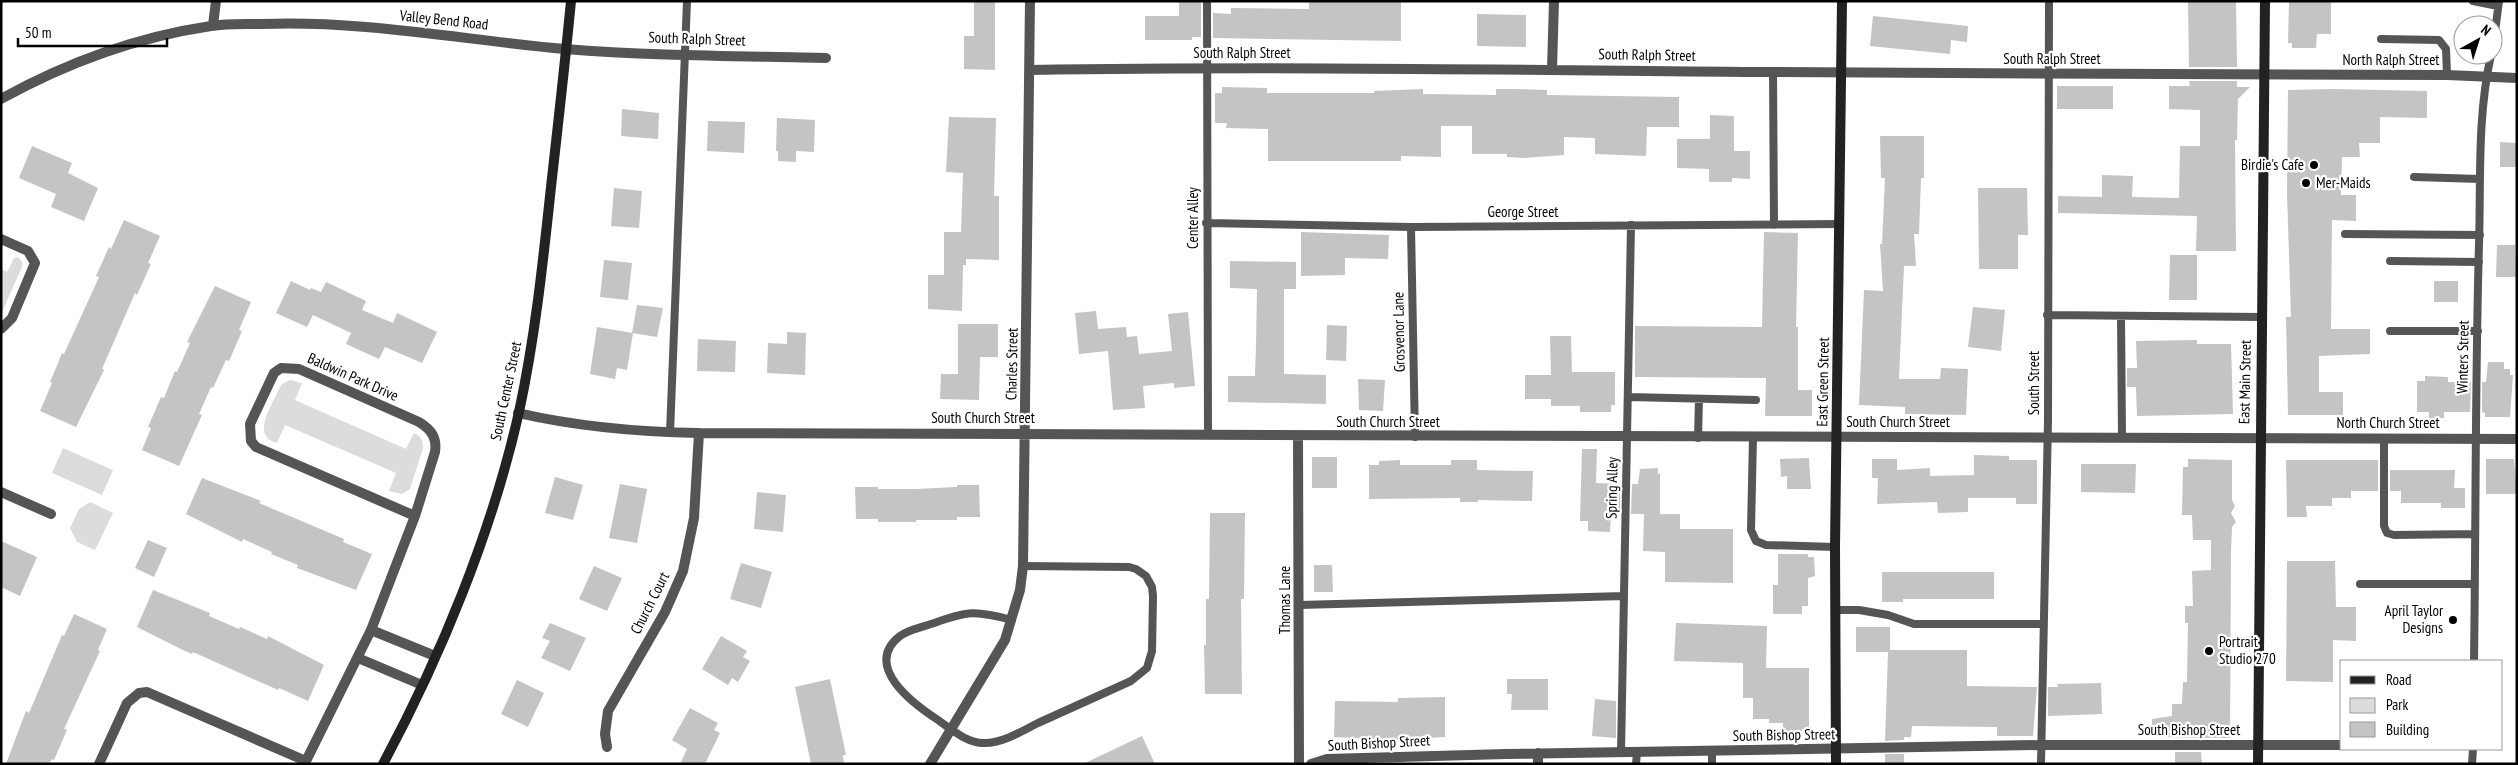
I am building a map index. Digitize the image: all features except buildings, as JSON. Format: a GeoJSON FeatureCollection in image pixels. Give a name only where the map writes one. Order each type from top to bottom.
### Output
{"type":"FeatureCollection","features":[{"type":"Feature","properties":{"kind":"street"},"geometry":{"type":"LineString","coordinates":[[213,25],[216,1]]}},
{"type":"Feature","properties":{"kind":"street","name":"South Center Street"},"geometry":{"type":"LineString","coordinates":[[383,764],[435,656],[481,538],[518,413],[542,267],[571,1]]}},
{"type":"Feature","properties":{"kind":"street","name":"Charles Street"},"geometry":{"type":"LineString","coordinates":[[930,764],[950,728],[990,668],[1006,640],[1023,566],[1030,1]]}},
{"type":"Feature","properties":{"kind":"street"},"geometry":{"type":"LineString","coordinates":[[1552,69],[1554,1]]}},
{"type":"Feature","properties":{"kind":"street","name":"East Green Street"},"geometry":{"type":"LineString","coordinates":[[1836,764],[1835,547],[1842,1]]}},
{"type":"Feature","properties":{"kind":"street","name":"East Main Street"},"geometry":{"type":"LineString","coordinates":[[2258,764],[2265,1]]}},
{"type":"Feature","properties":{"kind":"street","name":"Valley Bend Road"},"geometry":{"type":"LineString","coordinates":[[1,99],[63,68],[103,53],[156,37],[213,25],[290,22],[356,26],[567,49]]}},
{"type":"Feature","properties":{"kind":"street","name":"South Ralph Street"},"geometry":{"type":"LineString","coordinates":[[567,49],[826,58]]}},
{"type":"Feature","properties":{"kind":"street","name":"South Ralph Street"},"geometry":{"type":"LineString","coordinates":[[1030,70],[1207,67],[2264,75]]}},
{"type":"Feature","properties":{"kind":"street","name":"North Ralph Street"},"geometry":{"type":"LineString","coordinates":[[2264,75],[2447,75],[2517,78]]}},
{"type":"Feature","properties":{"kind":"street"},"geometry":{"type":"LineString","coordinates":[[1,239],[28,251],[35,264],[12,318],[1,329]]}},
{"type":"Feature","properties":{"kind":"street","name":"Baldwin Park Drive"},"geometry":{"type":"LineString","coordinates":[[101,763],[127,703],[139,693],[147,692],[305,762],[371,630],[415,516],[437,443],[434,435],[427,427],[298,369],[281,368],[274,373],[250,424],[251,441],[256,447],[415,516]]}},
{"type":"Feature","properties":{"kind":"street","name":"South Church Street"},"geometry":{"type":"LineString","coordinates":[[518,413],[574,425],[699,434],[1026,433],[1208,434],[1298,437],[1627,438],[1837,436],[2260,437]]}},
{"type":"Feature","properties":{"kind":"street","name":"Church Court"},"geometry":{"type":"LineString","coordinates":[[607,747],[604,734],[608,711],[665,612],[683,571],[694,518],[699,434]]}},
{"type":"Feature","properties":{"kind":"street","name":"Thomas Lane"},"geometry":{"type":"LineString","coordinates":[[1298,437],[1299,764]]}},
{"type":"Feature","properties":{"kind":"street","name":"North Church Street"},"geometry":{"type":"LineString","coordinates":[[2260,437],[2517,439]]}},
{"type":"Feature","properties":{"kind":"street"},"geometry":{"type":"LineString","coordinates":[[1,492],[51,514]]}},
{"type":"Feature","properties":{"kind":"street"},"geometry":{"type":"LineString","coordinates":[[371,630],[435,656]]}},
{"type":"Feature","properties":{"kind":"street"},"geometry":{"type":"LineString","coordinates":[[358,658],[422,685]]}},
{"type":"Feature","properties":{"kind":"street","name":"South Bishop Street"},"geometry":{"type":"LineString","coordinates":[[1311,764],[1327,759],[1538,758],[1621,752],[2041,744],[2340,746]]}},
{"type":"Feature","properties":{"kind":"lane"},"geometry":{"type":"LineString","coordinates":[[670,433],[687,1]]}},
{"type":"Feature","properties":{"kind":"lane","name":"Center Alley"},"geometry":{"type":"LineString","coordinates":[[1208,1],[1206,223],[1208,434]]}},
{"type":"Feature","properties":{"kind":"lane","name":"South Street"},"geometry":{"type":"LineString","coordinates":[[2041,764],[2047,437],[2049,1]]}},
{"type":"Feature","properties":{"kind":"lane"},"geometry":{"type":"LineString","coordinates":[[2473,1],[2498,4]]}},
{"type":"Feature","properties":{"kind":"lane"},"geometry":{"type":"LineString","coordinates":[[2381,39],[2439,40],[2446,49],[2447,75]]}},
{"type":"Feature","properties":{"kind":"lane","name":"Winters Street"},"geometry":{"type":"LineString","coordinates":[[2474,660],[2475,438],[2480,179],[2486,77],[2489,65]]}},
{"type":"Feature","properties":{"kind":"lane"},"geometry":{"type":"LineString","coordinates":[[1773,72],[1774,225]]}},
{"type":"Feature","properties":{"kind":"lane"},"geometry":{"type":"LineString","coordinates":[[2414,177],[2480,179]]}},
{"type":"Feature","properties":{"kind":"lane","name":"George Street"},"geometry":{"type":"LineString","coordinates":[[1206,223],[1411,226],[1840,224]]}},
{"type":"Feature","properties":{"kind":"lane","name":"Spring Alley"},"geometry":{"type":"LineString","coordinates":[[1621,752],[1631,225]]}},
{"type":"Feature","properties":{"kind":"lane","name":"Grosvenor Lane"},"geometry":{"type":"LineString","coordinates":[[1411,226],[1414,437]]}},
{"type":"Feature","properties":{"kind":"lane"},"geometry":{"type":"LineString","coordinates":[[2345,234],[2480,236]]}},
{"type":"Feature","properties":{"kind":"lane"},"geometry":{"type":"LineString","coordinates":[[2390,261],[2479,262]]}},
{"type":"Feature","properties":{"kind":"lane"},"geometry":{"type":"LineString","coordinates":[[2048,315],[2261,317]]}},
{"type":"Feature","properties":{"kind":"lane"},"geometry":{"type":"LineString","coordinates":[[2121,316],[2122,437]]}},
{"type":"Feature","properties":{"kind":"lane"},"geometry":{"type":"LineString","coordinates":[[2390,331],[2478,331]]}},
{"type":"Feature","properties":{"kind":"lane"},"geometry":{"type":"LineString","coordinates":[[1629,397],[1756,400]]}},
{"type":"Feature","properties":{"kind":"lane"},"geometry":{"type":"LineString","coordinates":[[1698,399],[1698,438]]}},
{"type":"Feature","properties":{"kind":"lane"},"geometry":{"type":"LineString","coordinates":[[1753,437],[1751,530],[1756,541],[1766,545],[1835,547]]}},
{"type":"Feature","properties":{"kind":"lane"},"geometry":{"type":"LineString","coordinates":[[2384,438],[2384,526],[2387,533],[2394,535],[2475,534]]}},
{"type":"Feature","properties":{"kind":"lane"},"geometry":{"type":"LineString","coordinates":[[1012,620],[981,612],[963,614],[906,632],[892,645],[887,665],[893,682],[922,710],[950,728],[976,742],[999,741],[1131,681],[1140,675],[1151,660],[1152,586],[1141,572],[1122,566],[1023,566]]}},
{"type":"Feature","properties":{"kind":"lane"},"geometry":{"type":"LineString","coordinates":[[2360,584],[2475,584]]}},
{"type":"Feature","properties":{"kind":"lane"},"geometry":{"type":"LineString","coordinates":[[1300,605],[1624,596]]}},
{"type":"Feature","properties":{"kind":"lane"},"geometry":{"type":"LineString","coordinates":[[1836,610],[1878,614],[1914,624],[2044,624]]}},
{"type":"Feature","properties":{"kind":"lane"},"geometry":{"type":"LineString","coordinates":[[2472,764],[2473,750]]}},
{"type":"Feature","properties":{"kind":"lane"},"geometry":{"type":"LineString","coordinates":[[1712,751],[1712,764]]}},
{"type":"Feature","properties":{"kind":"lane"},"geometry":{"type":"LineString","coordinates":[[1636,752],[1636,764]]}},
{"type":"Feature","properties":{"kind":"green space"},"geometry":{"type":"Polygon","coordinates":[[[18,257],[22,262],[22,267],[1,314],[1,269],[7,272],[14,258],[18,257]]]}},
{"type":"Feature","properties":{"kind":"green space"},"geometry":{"type":"Polygon","coordinates":[[[290,380],[302,383],[295,400],[406,449],[414,433],[418,435],[422,441],[423,448],[410,489],[402,494],[389,491],[396,473],[285,425],[277,443],[269,439],[265,434],[265,419],[282,384],[290,380]]]}},
{"type":"Feature","properties":{"kind":"green space"},"geometry":{"type":"Polygon","coordinates":[[[63,448],[113,470],[102,495],[52,473],[63,448]]]}},
{"type":"Feature","properties":{"kind":"green space"},"geometry":{"type":"Polygon","coordinates":[[[90,502],[113,513],[95,550],[77,542],[70,528],[79,509],[90,502]]]}},
{"type":"Feature","properties":{"kind":"place","name":"Birdie's Cafe"},"geometry":{"type":"Point","coordinates":[2314,165]}},
{"type":"Feature","properties":{"kind":"place","name":"Mer-Maids"},"geometry":{"type":"Point","coordinates":[2306,183]}},
{"type":"Feature","properties":{"kind":"place","name":"April Taylor Designs"},"geometry":{"type":"Point","coordinates":[2453,620]}},
{"type":"Feature","properties":{"kind":"place","name":"Portrait Studio 270"},"geometry":{"type":"Point","coordinates":[2209,651]}}]}
